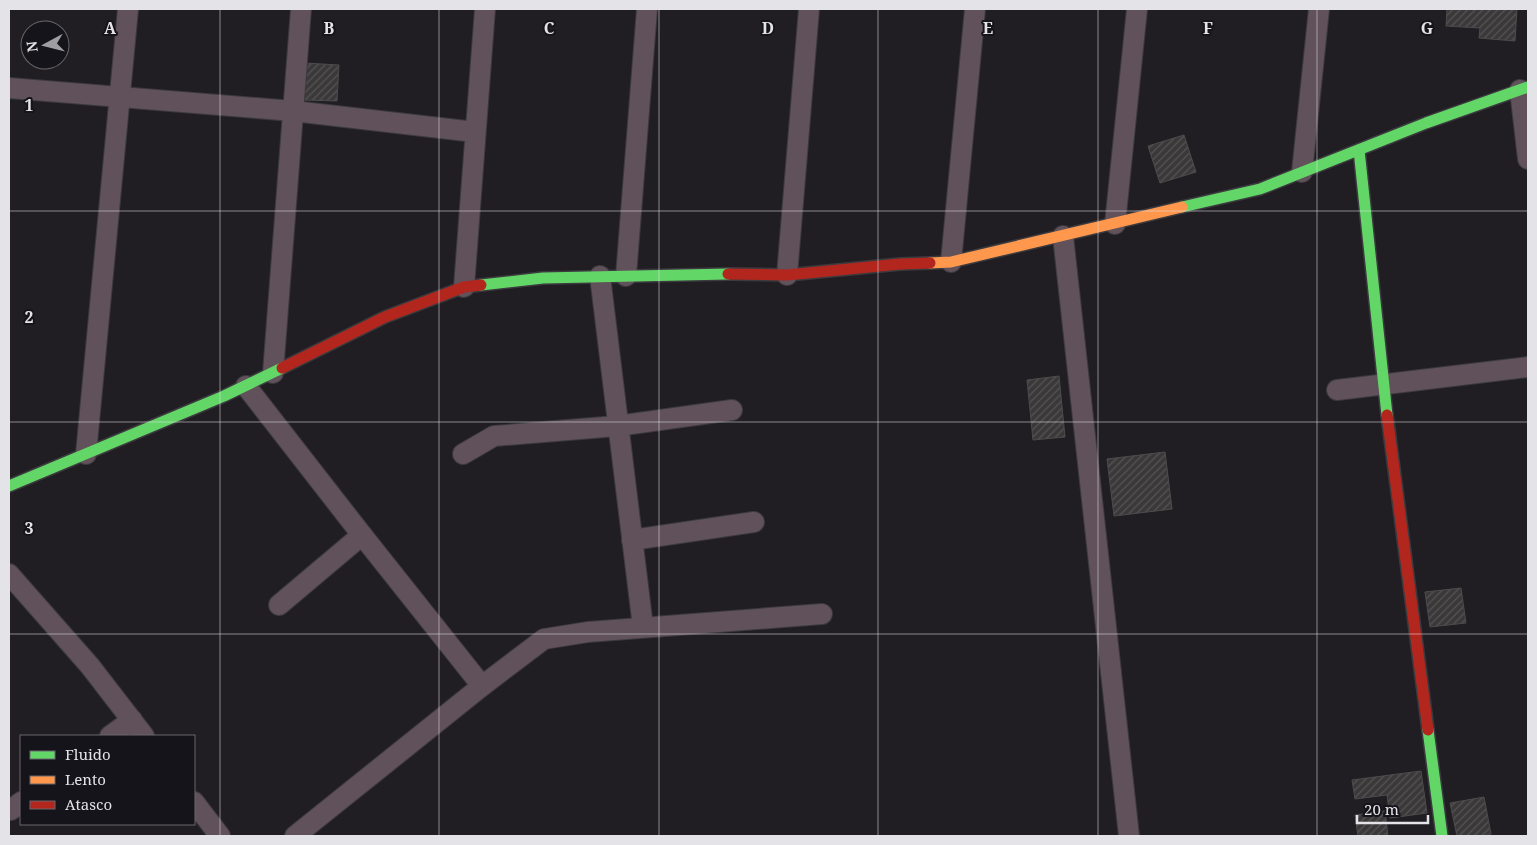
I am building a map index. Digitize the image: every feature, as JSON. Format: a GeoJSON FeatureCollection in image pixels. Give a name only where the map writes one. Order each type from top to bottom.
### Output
{"type":"FeatureCollection","features":[{"type":"Feature","properties":{"kind":"street"},"geometry":{"type":"LineString","coordinates":[[86,454],[128,9]]}},
{"type":"Feature","properties":{"kind":"street"},"geometry":{"type":"LineString","coordinates":[[273,373],[301,9]]}},
{"type":"Feature","properties":{"kind":"street"},"geometry":{"type":"LineString","coordinates":[[464,287],[485,9]]}},
{"type":"Feature","properties":{"kind":"street"},"geometry":{"type":"LineString","coordinates":[[626,276],[647,9]]}},
{"type":"Feature","properties":{"kind":"street"},"geometry":{"type":"LineString","coordinates":[[787,275],[810,9]]}},
{"type":"Feature","properties":{"kind":"street"},"geometry":{"type":"LineString","coordinates":[[951,262],[975,9]]}},
{"type":"Feature","properties":{"kind":"street"},"geometry":{"type":"LineString","coordinates":[[1115,224],[1137,9]]}},
{"type":"Feature","properties":{"kind":"street"},"geometry":{"type":"LineString","coordinates":[[1302,172],[1319,9]]}},
{"type":"Feature","properties":{"kind":"street"},"geometry":{"type":"LineString","coordinates":[[9,88],[293,111],[475,132]]}},
{"type":"Feature","properties":{"kind":"street"},"geometry":{"type":"LineString","coordinates":[[9,486],[246,386],[385,317],[464,287],[543,278],[702,273],[787,275],[900,264],[951,262],[1260,189],[1426,123],[1524,88],[1528,159]]}},
{"type":"Feature","properties":{"kind":"street"},"geometry":{"type":"LineString","coordinates":[[1359,150],[1383,384],[1442,836]]}},
{"type":"Feature","properties":{"kind":"street"},"geometry":{"type":"LineString","coordinates":[[1063,236],[1129,836]]}},
{"type":"Feature","properties":{"kind":"street"},"geometry":{"type":"LineString","coordinates":[[600,276],[643,628]]}},
{"type":"Feature","properties":{"kind":"street"},"geometry":{"type":"LineString","coordinates":[[1337,390],[1528,367]]}},
{"type":"Feature","properties":{"kind":"street"},"geometry":{"type":"LineString","coordinates":[[246,386],[482,686]]}},
{"type":"Feature","properties":{"kind":"street"},"geometry":{"type":"LineString","coordinates":[[463,454],[494,436],[617,426],[732,410]]}},
{"type":"Feature","properties":{"kind":"street"},"geometry":{"type":"LineString","coordinates":[[632,540],[754,522]]}},
{"type":"Feature","properties":{"kind":"street"},"geometry":{"type":"LineString","coordinates":[[279,605],[362,535]]}},
{"type":"Feature","properties":{"kind":"street"},"geometry":{"type":"LineString","coordinates":[[9,574],[90,666],[143,735]]}},
{"type":"Feature","properties":{"kind":"street"},"geometry":{"type":"LineString","coordinates":[[295,836],[482,686],[544,639],[588,632],[822,614]]}},
{"type":"Feature","properties":{"kind":"street"},"geometry":{"type":"LineString","coordinates":[[111,735],[132,720]]}},
{"type":"Feature","properties":{"kind":"street"},"geometry":{"type":"LineString","coordinates":[[195,803],[220,836]]}},
{"type":"Feature","properties":{"kind":"building"},"geometry":{"type":"Polygon","coordinates":[[[1447,9],[1517,9],[1515,41],[1479,38],[1480,28],[1446,26],[1447,9]]]}},
{"type":"Feature","properties":{"kind":"building"},"geometry":{"type":"Polygon","coordinates":[[[305,63],[339,65],[337,101],[304,100],[305,63]]]}},
{"type":"Feature","properties":{"kind":"building"},"geometry":{"type":"Polygon","coordinates":[[[1184,135],[1196,172],[1160,183],[1148,146],[1184,135]]]}},
{"type":"Feature","properties":{"kind":"building"},"geometry":{"type":"Polygon","coordinates":[[[1059,376],[1065,437],[1033,440],[1027,380],[1059,376]]]}},
{"type":"Feature","properties":{"kind":"building"},"geometry":{"type":"Polygon","coordinates":[[[1165,452],[1172,509],[1114,516],[1107,459],[1165,452]]]}},
{"type":"Feature","properties":{"kind":"building"},"geometry":{"type":"Polygon","coordinates":[[[1461,588],[1466,623],[1430,627],[1425,592],[1461,588]]]}},
{"type":"Feature","properties":{"kind":"building"},"geometry":{"type":"Polygon","coordinates":[[[1421,771],[1427,813],[1390,818],[1387,795],[1355,799],[1352,780],[1421,771]]]}},
{"type":"Feature","properties":{"kind":"building"},"geometry":{"type":"Polygon","coordinates":[[[1484,797],[1491,834],[1457,836],[1450,803],[1484,797]]]}},
{"type":"Feature","properties":{"kind":"building"},"geometry":{"type":"Polygon","coordinates":[[[1385,811],[1388,836],[1358,836],[1355,815],[1385,811]]]}},
{"type":"Feature","properties":{"kind":"traffic: fast"},"geometry":{"type":"LineString","coordinates":[[1182,207],[1260,189],[1426,123],[1528,87]]}},
{"type":"Feature","properties":{"kind":"traffic: fast"},"geometry":{"type":"LineString","coordinates":[[1359,150],[1387,415]]}},
{"type":"Feature","properties":{"kind":"traffic: fast"},"geometry":{"type":"LineString","coordinates":[[481,285],[543,278],[728,274]]}},
{"type":"Feature","properties":{"kind":"traffic: fast"},"geometry":{"type":"LineString","coordinates":[[9,486],[224,396],[282,368]]}},
{"type":"Feature","properties":{"kind":"traffic: fast"},"geometry":{"type":"LineString","coordinates":[[1428,730],[1442,836]]}},
{"type":"Feature","properties":{"kind":"traffic: slow"},"geometry":{"type":"LineString","coordinates":[[930,263],[951,262],[1182,207]]}},
{"type":"Feature","properties":{"kind":"traffic: jam"},"geometry":{"type":"LineString","coordinates":[[728,274],[787,275],[900,264],[930,263]]}},
{"type":"Feature","properties":{"kind":"traffic: jam"},"geometry":{"type":"LineString","coordinates":[[282,368],[385,317],[464,287],[481,285]]}},
{"type":"Feature","properties":{"kind":"traffic: jam"},"geometry":{"type":"LineString","coordinates":[[1387,415],[1428,730]]}}]}
